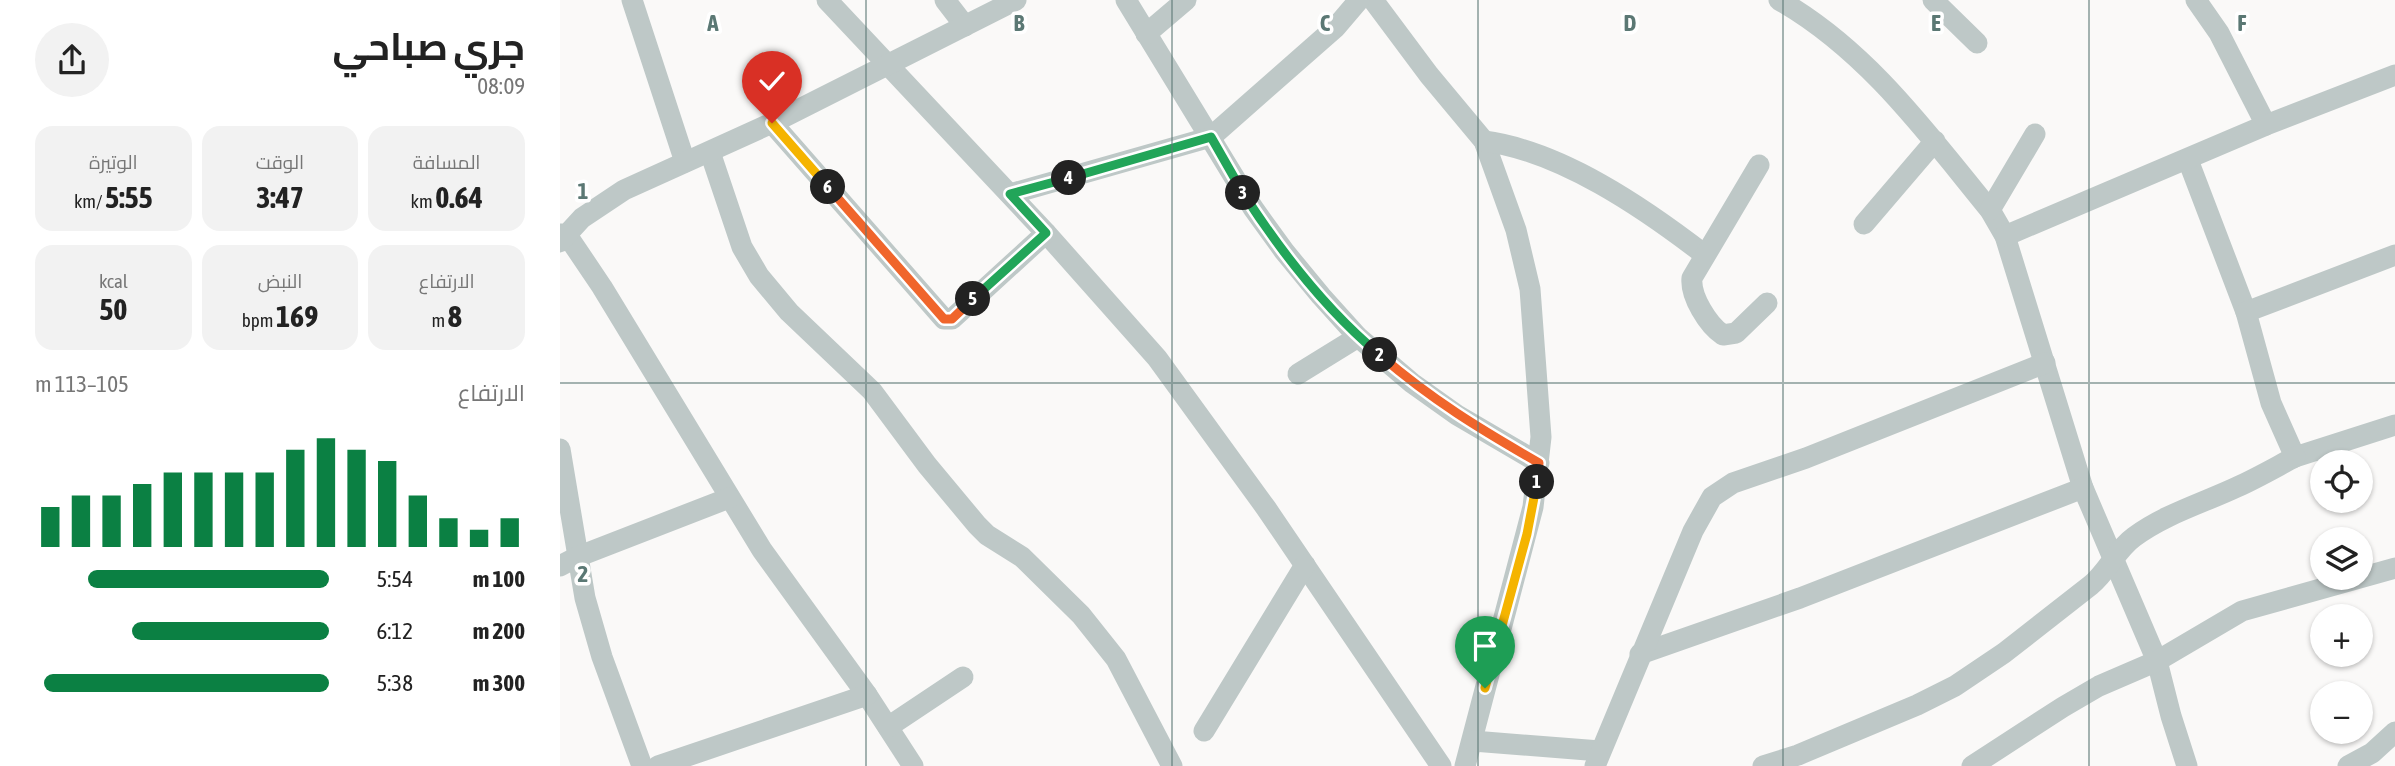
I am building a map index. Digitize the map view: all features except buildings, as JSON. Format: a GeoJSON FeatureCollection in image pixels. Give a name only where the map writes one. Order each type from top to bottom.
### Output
{"type":"FeatureCollection","features":[{"type":"Feature","properties":{"kind":"street"},"geometry":{"type":"LineString","coordinates":[[632,0],[685,162]]}},
{"type":"Feature","properties":{"kind":"street"},"geometry":{"type":"LineString","coordinates":[[827,0],[1046,233],[1157,358],[1266,508],[1441,766]]}},
{"type":"Feature","properties":{"kind":"street"},"geometry":{"type":"LineString","coordinates":[[945,0],[965,26]]}},
{"type":"Feature","properties":{"kind":"street"},"geometry":{"type":"LineString","coordinates":[[913,766],[867,695],[787,588],[729,498],[642,351],[562,237],[605,201],[772,123],[1016,0]]}},
{"type":"Feature","properties":{"kind":"street"},"geometry":{"type":"LineString","coordinates":[[1126,0],[1237,183],[1270,232],[1321,296],[1358,337],[1435,400],[1539,463]]}},
{"type":"Feature","properties":{"kind":"street"},"geometry":{"type":"LineString","coordinates":[[1146,34],[1186,0]]}},
{"type":"Feature","properties":{"kind":"street"},"geometry":{"type":"LineString","coordinates":[[1010,194],[1211,137],[1336,27],[1359,0]]}},
{"type":"Feature","properties":{"kind":"street"},"geometry":{"type":"LineString","coordinates":[[1373,0],[1429,75],[1484,141],[1516,230],[1530,289],[1541,438],[1539,463],[1527,534],[1465,766]]}},
{"type":"Feature","properties":{"kind":"street"},"geometry":{"type":"LineString","coordinates":[[1779,0],[1812,22],[1872,71],[1896,96],[1990,209],[2005,236],[2083,488],[2157,661],[2187,766]]}},
{"type":"Feature","properties":{"kind":"street"},"geometry":{"type":"LineString","coordinates":[[1933,0],[1977,43]]}},
{"type":"Feature","properties":{"kind":"street"},"geometry":{"type":"LineString","coordinates":[[2196,0],[2219,33],[2266,125]]}},
{"type":"Feature","properties":{"kind":"street"},"geometry":{"type":"LineString","coordinates":[[2005,236],[2266,125],[2395,75]]}},
{"type":"Feature","properties":{"kind":"street"},"geometry":{"type":"LineString","coordinates":[[772,123],[944,319],[952,319],[1046,233]]}},
{"type":"Feature","properties":{"kind":"street"},"geometry":{"type":"LineString","coordinates":[[1990,209],[2035,134]]}},
{"type":"Feature","properties":{"kind":"street"},"geometry":{"type":"LineString","coordinates":[[1484,141],[1531,153],[1606,188],[1658,220],[1706,255]]}},
{"type":"Feature","properties":{"kind":"street"},"geometry":{"type":"LineString","coordinates":[[1864,225],[1935,141]]}},
{"type":"Feature","properties":{"kind":"street"},"geometry":{"type":"LineString","coordinates":[[710,152],[742,247],[759,276],[789,312],[872,391],[976,525],[1022,557],[1081,615],[1121,667],[1172,766]]}},
{"type":"Feature","properties":{"kind":"street"},"geometry":{"type":"LineString","coordinates":[[2188,159],[2246,312],[2271,403],[2295,457]]}},
{"type":"Feature","properties":{"kind":"street"},"geometry":{"type":"LineString","coordinates":[[1759,165],[1692,278],[1691,285],[1698,302],[1720,333],[1729,336],[1736,333],[1767,303]]}},
{"type":"Feature","properties":{"kind":"street"},"geometry":{"type":"LineString","coordinates":[[2246,312],[2395,255]]}},
{"type":"Feature","properties":{"kind":"street"},"geometry":{"type":"LineString","coordinates":[[1298,374],[1358,337]]}},
{"type":"Feature","properties":{"kind":"street"},"geometry":{"type":"LineString","coordinates":[[1473,741],[1597,759],[1699,517],[1712,496],[1721,489],[2045,363]]}},
{"type":"Feature","properties":{"kind":"street"},"geometry":{"type":"LineString","coordinates":[[1763,766],[1798,755],[1917,705],[1968,678],[2091,585],[2124,545],[2148,528],[2240,486],[2295,457],[2395,425]]}},
{"type":"Feature","properties":{"kind":"street"},"geometry":{"type":"LineString","coordinates":[[560,449],[568,561],[642,766]]}},
{"type":"Feature","properties":{"kind":"street"},"geometry":{"type":"LineString","coordinates":[[1640,654],[1790,602],[2083,488]]}},
{"type":"Feature","properties":{"kind":"street"},"geometry":{"type":"LineString","coordinates":[[568,561],[729,498]]}},
{"type":"Feature","properties":{"kind":"street"},"geometry":{"type":"LineString","coordinates":[[1204,731],[1305,565]]}},
{"type":"Feature","properties":{"kind":"street"},"geometry":{"type":"LineString","coordinates":[[1972,766],[2063,707],[2099,687],[2157,661],[2249,608],[2395,568]]}},
{"type":"Feature","properties":{"kind":"street"},"geometry":{"type":"LineString","coordinates":[[888,727],[963,677]]}},
{"type":"Feature","properties":{"kind":"street"},"geometry":{"type":"LineString","coordinates":[[658,766],[867,695]]}},
{"type":"Feature","properties":{"kind":"street"},"geometry":{"type":"LineString","coordinates":[[2348,766],[2372,753],[2395,732]]}},
{"type":"Feature","properties":{"kind":"route"},"geometry":{"type":"LineString","coordinates":[[772,123],[942,317],[950,320],[1046,233],[1010,194],[1211,137],[1237,183],[1270,232],[1358,337],[1435,400],[1539,463],[1527,534],[1485,688]]}}]}
